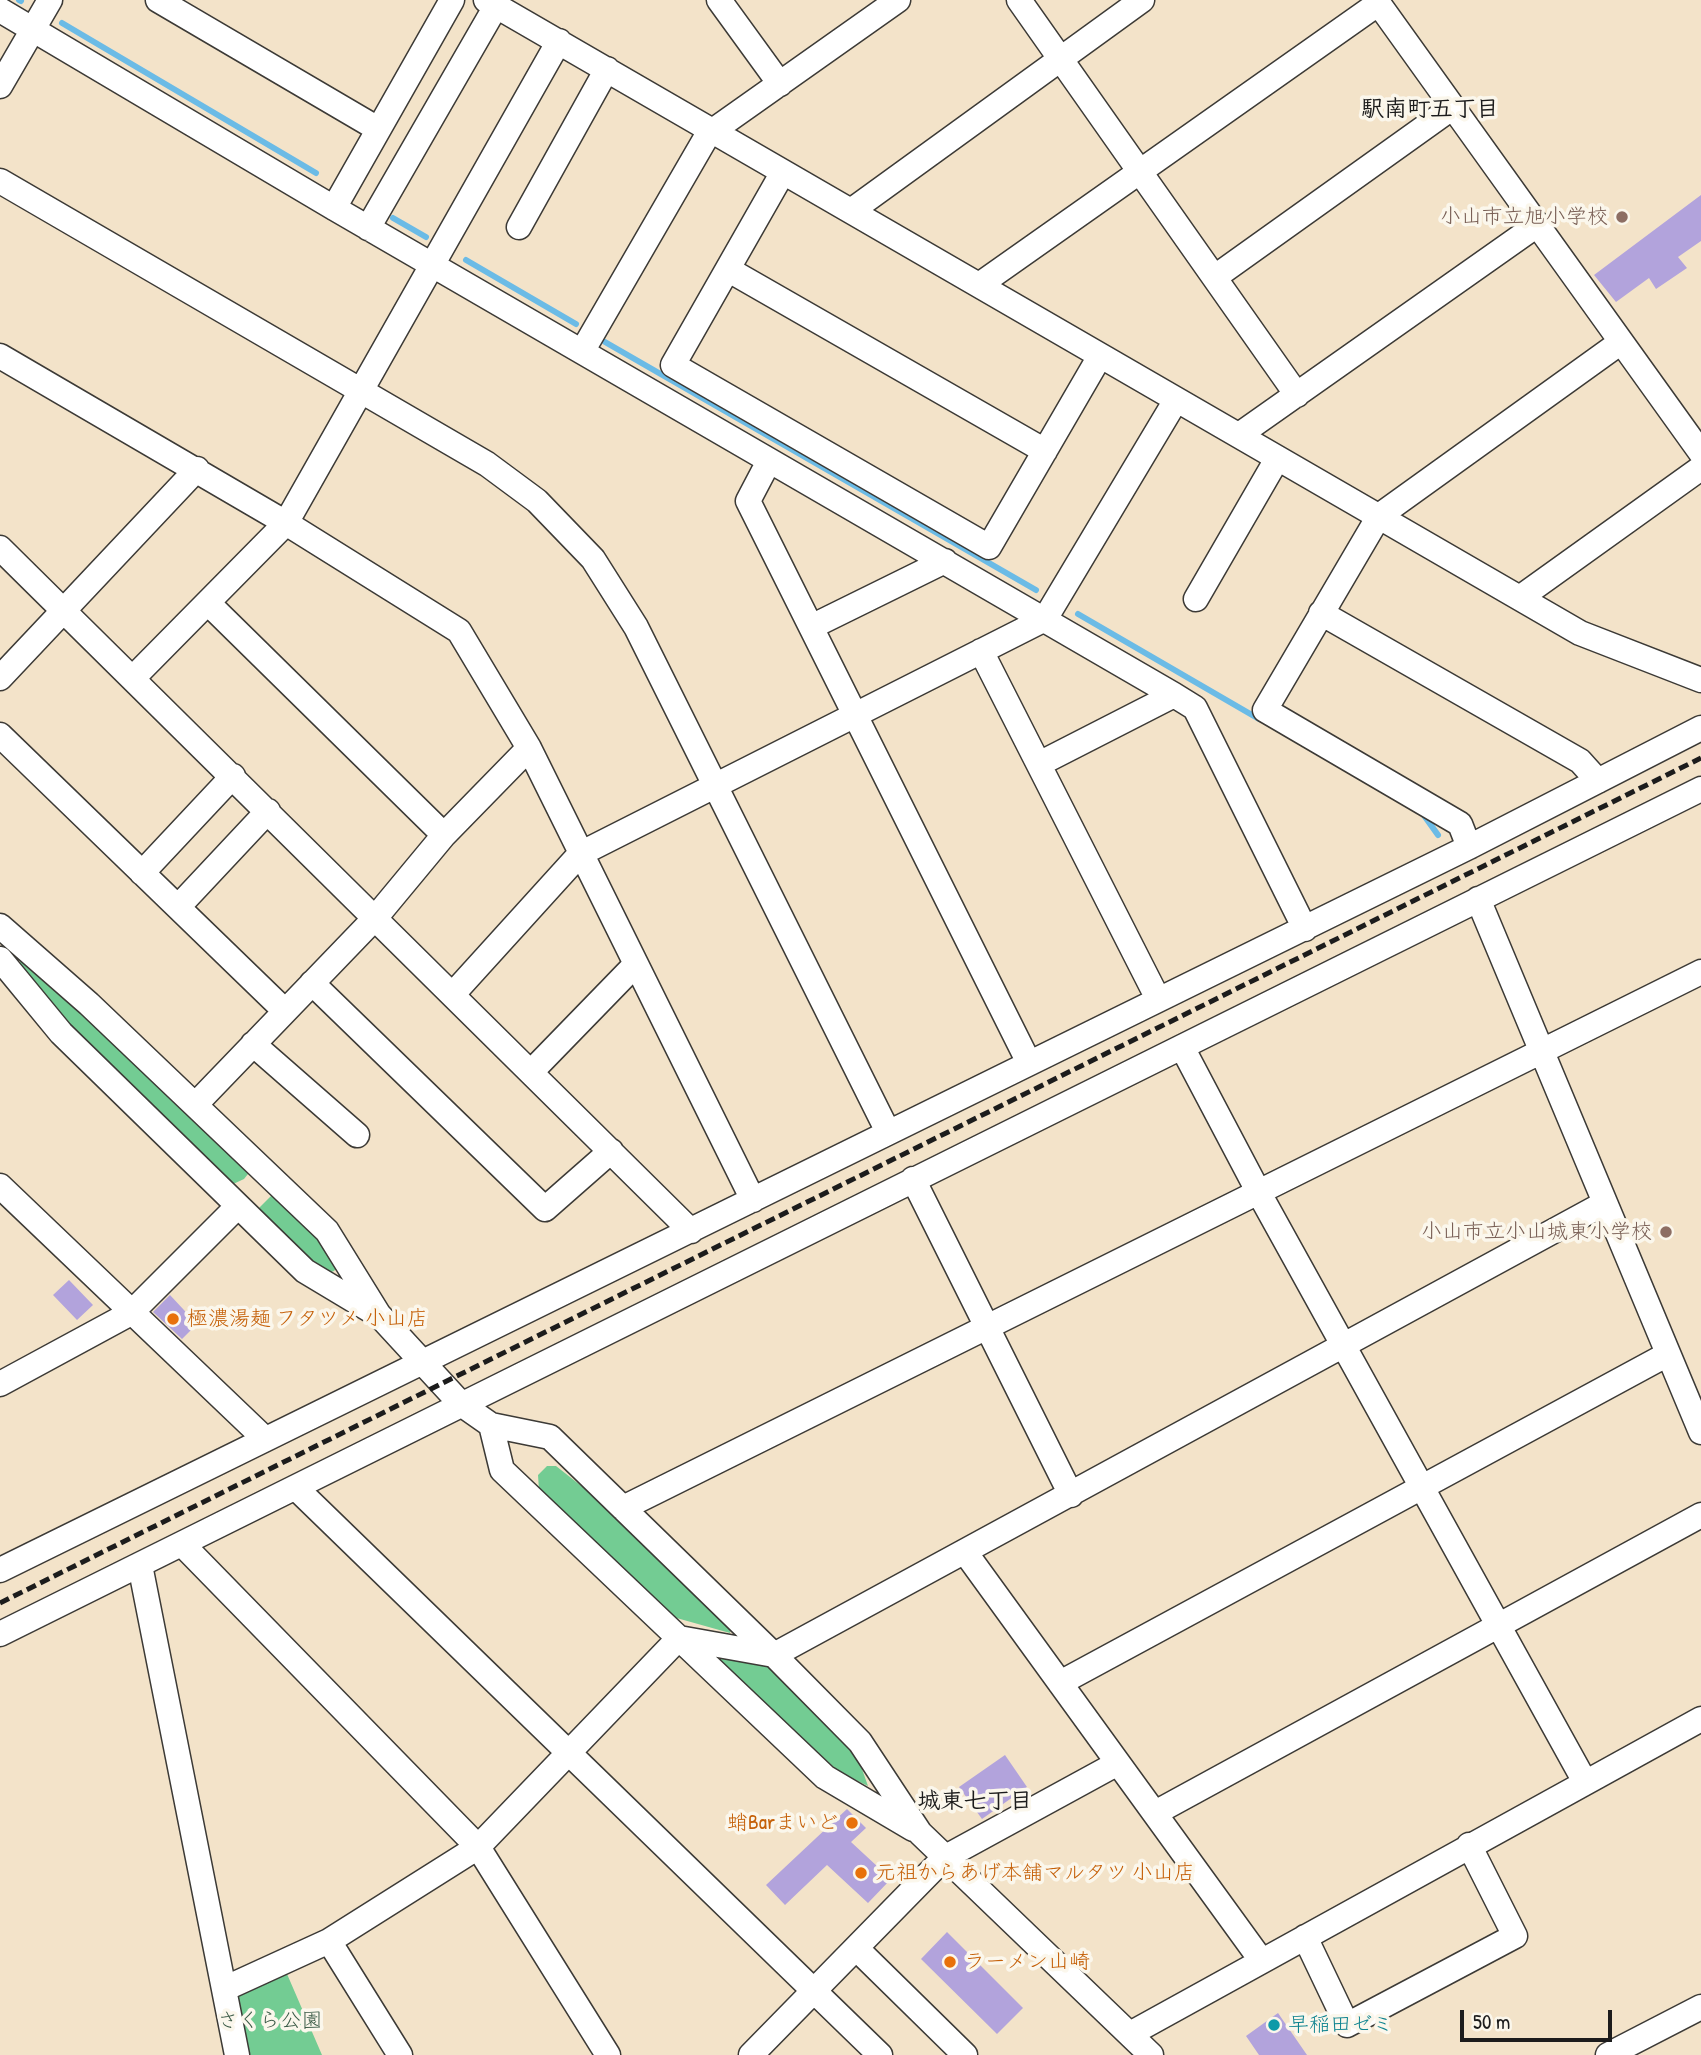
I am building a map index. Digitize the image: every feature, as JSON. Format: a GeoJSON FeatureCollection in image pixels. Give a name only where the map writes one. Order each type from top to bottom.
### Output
{"type":"FeatureCollection","features":[{"type":"Feature","properties":{"kind":"street"},"geometry":{"type":"LineString","coordinates":[[0,86],[50,0]]}},
{"type":"Feature","properties":{"kind":"street"},"geometry":{"type":"LineString","coordinates":[[158,0],[378,129]]}},
{"type":"Feature","properties":{"kind":"street"},"geometry":{"type":"LineString","coordinates":[[334,208],[452,0]]}},
{"type":"Feature","properties":{"kind":"street"},"geometry":{"type":"LineString","coordinates":[[719,0],[780,84]]}},
{"type":"Feature","properties":{"kind":"street"},"geometry":{"type":"LineString","coordinates":[[583,350],[713,130],[898,0]]}},
{"type":"Feature","properties":{"kind":"street"},"geometry":{"type":"LineString","coordinates":[[1019,0],[1297,395]]}},
{"type":"Feature","properties":{"kind":"street"},"geometry":{"type":"LineString","coordinates":[[851,211],[1142,0]]}},
{"type":"Feature","properties":{"kind":"street"},"geometry":{"type":"LineString","coordinates":[[979,285],[1377,2],[1701,453]]}},
{"type":"Feature","properties":{"kind":"street"},"geometry":{"type":"LineString","coordinates":[[368,228],[491,3],[1580,633],[1701,680]]}},
{"type":"Feature","properties":{"kind":"street"},"geometry":{"type":"LineString","coordinates":[[0,10],[368,228],[583,350],[1195,708],[1305,929]]}},
{"type":"Feature","properties":{"kind":"street"},"geometry":{"type":"LineString","coordinates":[[133,678],[286,523],[559,41]]}},
{"type":"Feature","properties":{"kind":"street"},"geometry":{"type":"LineString","coordinates":[[519,227],[607,69]]}},
{"type":"Feature","properties":{"kind":"street"},"geometry":{"type":"LineString","coordinates":[[1215,277],[1453,107]]}},
{"type":"Feature","properties":{"kind":"street"},"geometry":{"type":"LineString","coordinates":[[783,172],[673,365],[989,547],[1100,356]]}},
{"type":"Feature","properties":{"kind":"street"},"geometry":{"type":"LineString","coordinates":[[0,181],[507,479],[537,501],[593,559],[636,627],[888,1132]]}},
{"type":"Feature","properties":{"kind":"street"},"geometry":{"type":"LineString","coordinates":[[1239,435],[1537,225]]}},
{"type":"Feature","properties":{"kind":"street"},"geometry":{"type":"LineString","coordinates":[[729,270],[1045,451]]}},
{"type":"Feature","properties":{"kind":"street"},"geometry":{"type":"LineString","coordinates":[[1469,847],[1460,824],[1265,710],[1379,516],[1621,342]]}},
{"type":"Feature","properties":{"kind":"street"},"geometry":{"type":"LineString","coordinates":[[0,356],[197,469],[459,631],[529,748],[753,1200]]}},
{"type":"Feature","properties":{"kind":"street"},"geometry":{"type":"LineString","coordinates":[[453,994],[580,854],[1045,619],[1176,400]]}},
{"type":"Feature","properties":{"kind":"street"},"geometry":{"type":"LineString","coordinates":[[1196,599],[1276,459]]}},
{"type":"Feature","properties":{"kind":"street"},"geometry":{"type":"LineString","coordinates":[[769,461],[748,501],[1029,1063]]}},
{"type":"Feature","properties":{"kind":"street"},"geometry":{"type":"LineString","coordinates":[[1521,597],[1701,468]]}},
{"type":"Feature","properties":{"kind":"street"},"geometry":{"type":"LineString","coordinates":[[0,678],[197,469]]}},
{"type":"Feature","properties":{"kind":"street"},"geometry":{"type":"LineString","coordinates":[[0,548],[691,1231]]}},
{"type":"Feature","properties":{"kind":"street"},"geometry":{"type":"LineString","coordinates":[[811,627],[945,561]]}},
{"type":"Feature","properties":{"kind":"street"},"geometry":{"type":"LineString","coordinates":[[208,603],[444,835]]}},
{"type":"Feature","properties":{"kind":"street"},"geometry":{"type":"LineString","coordinates":[[1321,613],[1580,761],[1598,781]]}},
{"type":"Feature","properties":{"kind":"street"},"geometry":{"type":"LineString","coordinates":[[981,651],[1041,763],[1158,999]]}},
{"type":"Feature","properties":{"kind":"street"},"geometry":{"type":"LineString","coordinates":[[1041,763],[1174,695]]}},
{"type":"Feature","properties":{"kind":"street"},"geometry":{"type":"LineString","coordinates":[[0,1570],[1305,929],[1701,728]]}},
{"type":"Feature","properties":{"kind":"street"},"geometry":{"type":"LineString","coordinates":[[0,735],[285,1011]]}},
{"type":"Feature","properties":{"kind":"street"},"geometry":{"type":"LineString","coordinates":[[195,1105],[376,917],[444,835],[529,748]]}},
{"type":"Feature","properties":{"kind":"street"},"geometry":{"type":"LineString","coordinates":[[142,873],[233,776]]}},
{"type":"Feature","properties":{"kind":"street"},"geometry":{"type":"LineString","coordinates":[[0,1634],[1701,789]]}},
{"type":"Feature","properties":{"kind":"street"},"geometry":{"type":"LineString","coordinates":[[178,907],[268,811]]}},
{"type":"Feature","properties":{"kind":"street"},"geometry":{"type":"LineString","coordinates":[[1478,899],[1701,1432]]}},
{"type":"Feature","properties":{"kind":"street"},"geometry":{"type":"LineString","coordinates":[[0,926],[89,1004],[327,1231],[379,1315],[419,1363],[461,1404],[491,1425],[550,1437],[774,1656],[860,1742],[920,1833],[1151,2055]]}},
{"type":"Feature","properties":{"kind":"street"},"geometry":{"type":"LineString","coordinates":[[0,959],[61,1032],[305,1271],[379,1315]]}},
{"type":"Feature","properties":{"kind":"street"},"geometry":{"type":"LineString","coordinates":[[531,1072],[635,965]]}},
{"type":"Feature","properties":{"kind":"street"},"geometry":{"type":"LineString","coordinates":[[623,1508],[1701,972]]}},
{"type":"Feature","properties":{"kind":"street"},"geometry":{"type":"LineString","coordinates":[[312,983],[545,1209],[611,1151]]}},
{"type":"Feature","properties":{"kind":"street"},"geometry":{"type":"LineString","coordinates":[[253,1044],[357,1135]]}},
{"type":"Feature","properties":{"kind":"street"},"geometry":{"type":"LineString","coordinates":[[1182,1047],[1259,1193],[1585,1782]]}},
{"type":"Feature","properties":{"kind":"street"},"geometry":{"type":"LineString","coordinates":[[913,1179],[1070,1495]]}},
{"type":"Feature","properties":{"kind":"street"},"geometry":{"type":"LineString","coordinates":[[0,1186],[265,1439]]}},
{"type":"Feature","properties":{"kind":"street"},"geometry":{"type":"LineString","coordinates":[[679,1637],[774,1656],[1605,1203]]}},
{"type":"Feature","properties":{"kind":"street"},"geometry":{"type":"LineString","coordinates":[[1,1381],[131,1313],[238,1206]]}},
{"type":"Feature","properties":{"kind":"street"},"geometry":{"type":"LineString","coordinates":[[1060,1683],[1668,1354]]}},
{"type":"Feature","properties":{"kind":"street"},"geometry":{"type":"LineString","coordinates":[[491,1425],[502,1470],[825,1777],[920,1833]]}},
{"type":"Feature","properties":{"kind":"street"},"geometry":{"type":"LineString","coordinates":[[296,1488],[880,2055]]}},
{"type":"Feature","properties":{"kind":"street"},"geometry":{"type":"LineString","coordinates":[[1155,1813],[1701,1515]]}},
{"type":"Feature","properties":{"kind":"street"},"geometry":{"type":"LineString","coordinates":[[182,1544],[478,1847],[608,2055]]}},
{"type":"Feature","properties":{"kind":"street"},"geometry":{"type":"LineString","coordinates":[[965,1552],[1261,1960]]}},
{"type":"Feature","properties":{"kind":"street"},"geometry":{"type":"LineString","coordinates":[[140,1565],[237,2055]]}},
{"type":"Feature","properties":{"kind":"street"},"geometry":{"type":"LineString","coordinates":[[224,1989],[329,1941],[478,1847],[679,1637]]}},
{"type":"Feature","properties":{"kind":"street"},"geometry":{"type":"LineString","coordinates":[[1130,2034],[1701,1719]]}},
{"type":"Feature","properties":{"kind":"street"},"geometry":{"type":"LineString","coordinates":[[751,2055],[815,1993],[944,1858],[1118,1763]]}},
{"type":"Feature","properties":{"kind":"street"},"geometry":{"type":"LineString","coordinates":[[1305,1937],[1347,2025],[1515,1936],[1469,1845]]}},
{"type":"Feature","properties":{"kind":"street"},"geometry":{"type":"LineString","coordinates":[[329,1941],[400,2055]]}},
{"type":"Feature","properties":{"kind":"street"},"geometry":{"type":"LineString","coordinates":[[857,1949],[965,2055]]}},
{"type":"Feature","properties":{"kind":"street"},"geometry":{"type":"LineString","coordinates":[[1608,2055],[1701,2007]]}},
{"type":"Feature","properties":{"kind":"green space"},"geometry":{"type":"Polygon","coordinates":[[[25,958],[248,1161],[248,1174],[244,1179],[231,1185],[222,1181],[13,968],[25,958]]]}},
{"type":"Feature","properties":{"kind":"green space"},"geometry":{"type":"Polygon","coordinates":[[[278,1189],[321,1232],[339,1265],[334,1271],[325,1274],[254,1213],[278,1189]]]}},
{"type":"Feature","properties":{"kind":"green space"},"geometry":{"type":"Polygon","coordinates":[[[547,1466],[556,1466],[603,1503],[731,1629],[730,1633],[673,1617],[539,1490],[538,1475],[547,1466]]]}},
{"type":"Feature","properties":{"kind":"green space"},"geometry":{"type":"Polygon","coordinates":[[[706,1649],[766,1664],[857,1755],[868,1786],[839,1772],[706,1649]]]}},
{"type":"Feature","properties":{"kind":"green space","name":"さくら公園"},"geometry":{"type":"Polygon","coordinates":[[[284,1967],[322,2055],[243,2055],[229,1991],[284,1967]]]}},
{"type":"Feature","properties":{"kind":"building"},"geometry":{"type":"Polygon","coordinates":[[[1701,195],[1701,241],[1678,257],[1687,268],[1656,289],[1649,278],[1616,302],[1594,275],[1701,195]]]}},
{"type":"Feature","properties":{"kind":"building"},"geometry":{"type":"Polygon","coordinates":[[[69,1280],[93,1305],[77,1320],[53,1295],[69,1280]]]}},
{"type":"Feature","properties":{"kind":"building","name":"極濃湯麺 フタツメ 小山店"},"geometry":{"type":"Polygon","coordinates":[[[170,1295],[197,1324],[182,1339],[153,1312],[170,1295]]]}},
{"type":"Feature","properties":{"kind":"building"},"geometry":{"type":"Polygon","coordinates":[[[1005,1755],[1027,1787],[982,1819],[959,1787],[1005,1755]]]}},
{"type":"Feature","properties":{"kind":"building"},"geometry":{"type":"Polygon","coordinates":[[[847,1809],[866,1828],[851,1842],[891,1879],[868,1903],[827,1865],[785,1905],[766,1885],[847,1809]]]}},
{"type":"Feature","properties":{"kind":"building"},"geometry":{"type":"Polygon","coordinates":[[[947,1932],[1023,2008],[997,2034],[921,1959],[947,1932]]]}},
{"type":"Feature","properties":{"kind":"building","name":"早稲田ゼミ"},"geometry":{"type":"Polygon","coordinates":[[[1278,2013],[1307,2055],[1259,2055],[1246,2036],[1278,2013]]]}},
{"type":"Feature","properties":{"kind":"waterway"},"geometry":{"type":"LineString","coordinates":[[62,23],[316,173]]}},
{"type":"Feature","properties":{"kind":"waterway"},"geometry":{"type":"LineString","coordinates":[[393,218],[426,237]]}},
{"type":"Feature","properties":{"kind":"waterway"},"geometry":{"type":"LineString","coordinates":[[466,260],[576,324]]}},
{"type":"Feature","properties":{"kind":"waterway"},"geometry":{"type":"LineString","coordinates":[[605,342],[1036,590]]}},
{"type":"Feature","properties":{"kind":"waterway"},"geometry":{"type":"LineString","coordinates":[[1078,614],[1259,719]]}},
{"type":"Feature","properties":{"kind":"waterway"},"geometry":{"type":"LineString","coordinates":[[1423,814],[1438,835]]}},
{"type":"Feature","properties":{"kind":"railway"},"geometry":{"type":"LineString","coordinates":[[0,1603],[1701,758]]}},
{"type":"Feature","properties":{"kind":"place","name":"小山市立旭小学校"},"geometry":{"type":"Point","coordinates":[1622,217]}},
{"type":"Feature","properties":{"kind":"place","name":"小山市立小山城東小学校"},"geometry":{"type":"Point","coordinates":[1666,1232]}},
{"type":"Feature","properties":{"kind":"place","name":"極濃湯麺 フタツメ 小山店"},"geometry":{"type":"Point","coordinates":[173,1319]}},
{"type":"Feature","properties":{"kind":"place","name":"蛸Barまいど"},"geometry":{"type":"Point","coordinates":[852,1823]}},
{"type":"Feature","properties":{"kind":"place","name":"元祖からあげ本舗マルタツ 小山店"},"geometry":{"type":"Point","coordinates":[861,1873]}},
{"type":"Feature","properties":{"kind":"place","name":"ラーメン山崎"},"geometry":{"type":"Point","coordinates":[950,1962]}},
{"type":"Feature","properties":{"kind":"place","name":"早稲田ゼミ"},"geometry":{"type":"Point","coordinates":[1274,2025]}},
{"type":"Feature","properties":{"kind":"district","name":"駅南町五丁目"},"geometry":{"type":"Point","coordinates":[1430,110]}},
{"type":"Feature","properties":{"kind":"district","name":"城東七丁目"},"geometry":{"type":"Point","coordinates":[975,1802]}}]}
